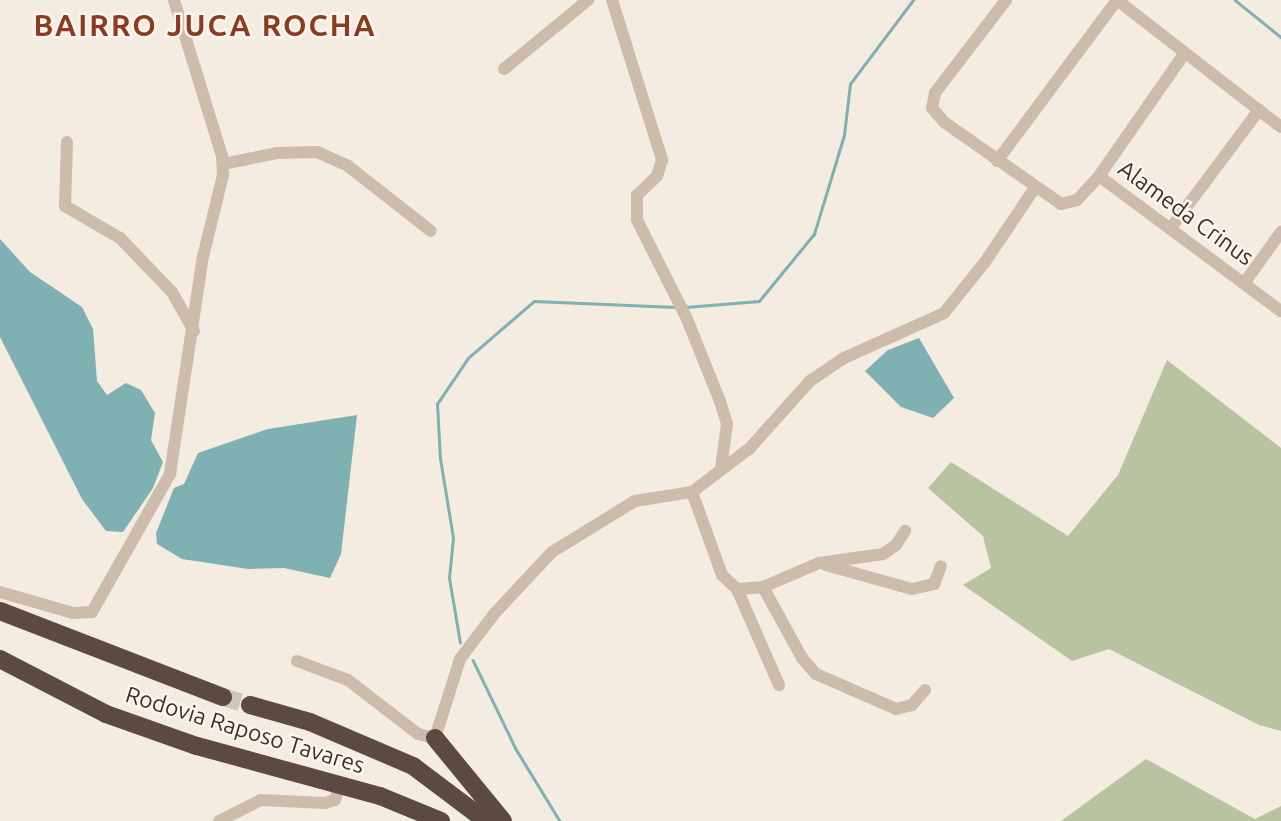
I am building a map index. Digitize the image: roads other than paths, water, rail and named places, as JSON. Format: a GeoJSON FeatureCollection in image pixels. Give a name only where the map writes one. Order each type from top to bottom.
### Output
{"type":"FeatureCollection","features":[{"type":"Feature","properties":{"kind":"highway","name":"Rodovia Raposo Tavares"},"geometry":{"type":"LineString","coordinates":[[0,611],[223,696]]}},
{"type":"Feature","properties":{"kind":"highway","name":"Rodovia Raposo Tavares"},"geometry":{"type":"LineString","coordinates":[[0,659],[120,718],[197,746],[340,785],[441,821]]}},
{"type":"Feature","properties":{"kind":"highway","name":"Rodovia Raposo Tavares"},"geometry":{"type":"LineString","coordinates":[[250,705],[310,722],[413,766],[486,821]]}},
{"type":"Feature","properties":{"kind":"highway"},"geometry":{"type":"LineString","coordinates":[[435,738],[503,821]]}},
{"type":"Feature","properties":{"kind":"street"},"geometry":{"type":"LineString","coordinates":[[0,593],[73,612],[92,612],[170,474],[194,332],[202,257],[223,164],[174,0]]}},
{"type":"Feature","properties":{"kind":"street"},"geometry":{"type":"LineString","coordinates":[[504,69],[588,0]]}},
{"type":"Feature","properties":{"kind":"street"},"geometry":{"type":"LineString","coordinates":[[612,0],[662,160],[657,176],[637,195],[637,220],[687,319],[727,424],[721,468]]}},
{"type":"Feature","properties":{"kind":"street"},"geometry":{"type":"LineString","coordinates":[[1006,0],[932,99],[934,114],[1034,189],[1067,204],[1077,200],[1099,176],[1184,54]]}},
{"type":"Feature","properties":{"kind":"street"},"geometry":{"type":"LineString","coordinates":[[998,161],[1117,0],[1281,127]]}},
{"type":"Feature","properties":{"kind":"street"},"geometry":{"type":"LineString","coordinates":[[1170,229],[1259,110]]}},
{"type":"Feature","properties":{"kind":"street"},"geometry":{"type":"LineString","coordinates":[[67,142],[65,206],[120,238],[172,292],[194,332]]}},
{"type":"Feature","properties":{"kind":"street"},"geometry":{"type":"LineString","coordinates":[[223,164],[304,150],[324,154],[348,166],[430,231]]}},
{"type":"Feature","properties":{"kind":"street","name":"Alameda Crinus"},"geometry":{"type":"LineString","coordinates":[[1099,176],[1281,311]]}},
{"type":"Feature","properties":{"kind":"street"},"geometry":{"type":"LineString","coordinates":[[297,661],[348,680],[418,734],[435,738],[460,659],[494,614],[552,552],[635,501],[692,492],[750,448],[810,381],[844,358],[944,313],[985,262],[1034,189]]}},
{"type":"Feature","properties":{"kind":"street"},"geometry":{"type":"LineString","coordinates":[[1245,282],[1281,232]]}},
{"type":"Feature","properties":{"kind":"street"},"geometry":{"type":"LineString","coordinates":[[692,492],[722,575],[737,589],[779,685]]}},
{"type":"Feature","properties":{"kind":"street"},"geometry":{"type":"LineString","coordinates":[[737,589],[764,587],[819,563],[883,554],[905,531]]}},
{"type":"Feature","properties":{"kind":"street"},"geometry":{"type":"LineString","coordinates":[[819,563],[912,589],[934,583],[941,566]]}},
{"type":"Feature","properties":{"kind":"street"},"geometry":{"type":"LineString","coordinates":[[764,587],[802,658],[816,674],[896,709],[912,705],[925,690]]}},
{"type":"Feature","properties":{"kind":"street"},"geometry":{"type":"LineString","coordinates":[[219,821],[261,800],[325,803],[335,800],[340,785]]}},
{"type":"Feature","properties":{"kind":"water"},"geometry":{"type":"Polygon","coordinates":[[[0,239],[30,272],[82,307],[93,329],[97,381],[107,395],[126,383],[141,390],[155,413],[151,440],[163,462],[153,488],[123,532],[106,531],[82,499],[0,337],[0,239]]]}},
{"type":"Feature","properties":{"kind":"water"},"geometry":{"type":"Polygon","coordinates":[[[919,338],[954,398],[933,418],[901,407],[865,371],[888,350],[919,338]]]}},
{"type":"Feature","properties":{"kind":"water"},"geometry":{"type":"Polygon","coordinates":[[[357,415],[341,554],[330,578],[284,568],[248,569],[182,559],[157,544],[156,533],[174,488],[184,484],[198,453],[268,429],[357,415]]]}},
{"type":"Feature","properties":{"kind":"waterway"},"geometry":{"type":"LineString","coordinates":[[686,307],[759,301],[814,234],[844,135],[850,84],[913,0]]}},
{"type":"Feature","properties":{"kind":"waterway"},"geometry":{"type":"LineString","coordinates":[[1235,0],[1281,37]]}},
{"type":"Feature","properties":{"kind":"waterway"},"geometry":{"type":"LineString","coordinates":[[460,643],[449,578],[453,538],[440,459],[437,404],[468,358],[534,301],[676,307]]}},
{"type":"Feature","properties":{"kind":"waterway"},"geometry":{"type":"LineString","coordinates":[[473,660],[516,749],[560,821]]}},
{"type":"Feature","properties":{"kind":"tunnel"},"geometry":{"type":"LineString","coordinates":[[223,697],[250,705]]}},
{"type":"Feature","properties":{"kind":"district","name":"BAIRRO JUCA ROCHA"},"geometry":{"type":"Point","coordinates":[205,25]}}]}
